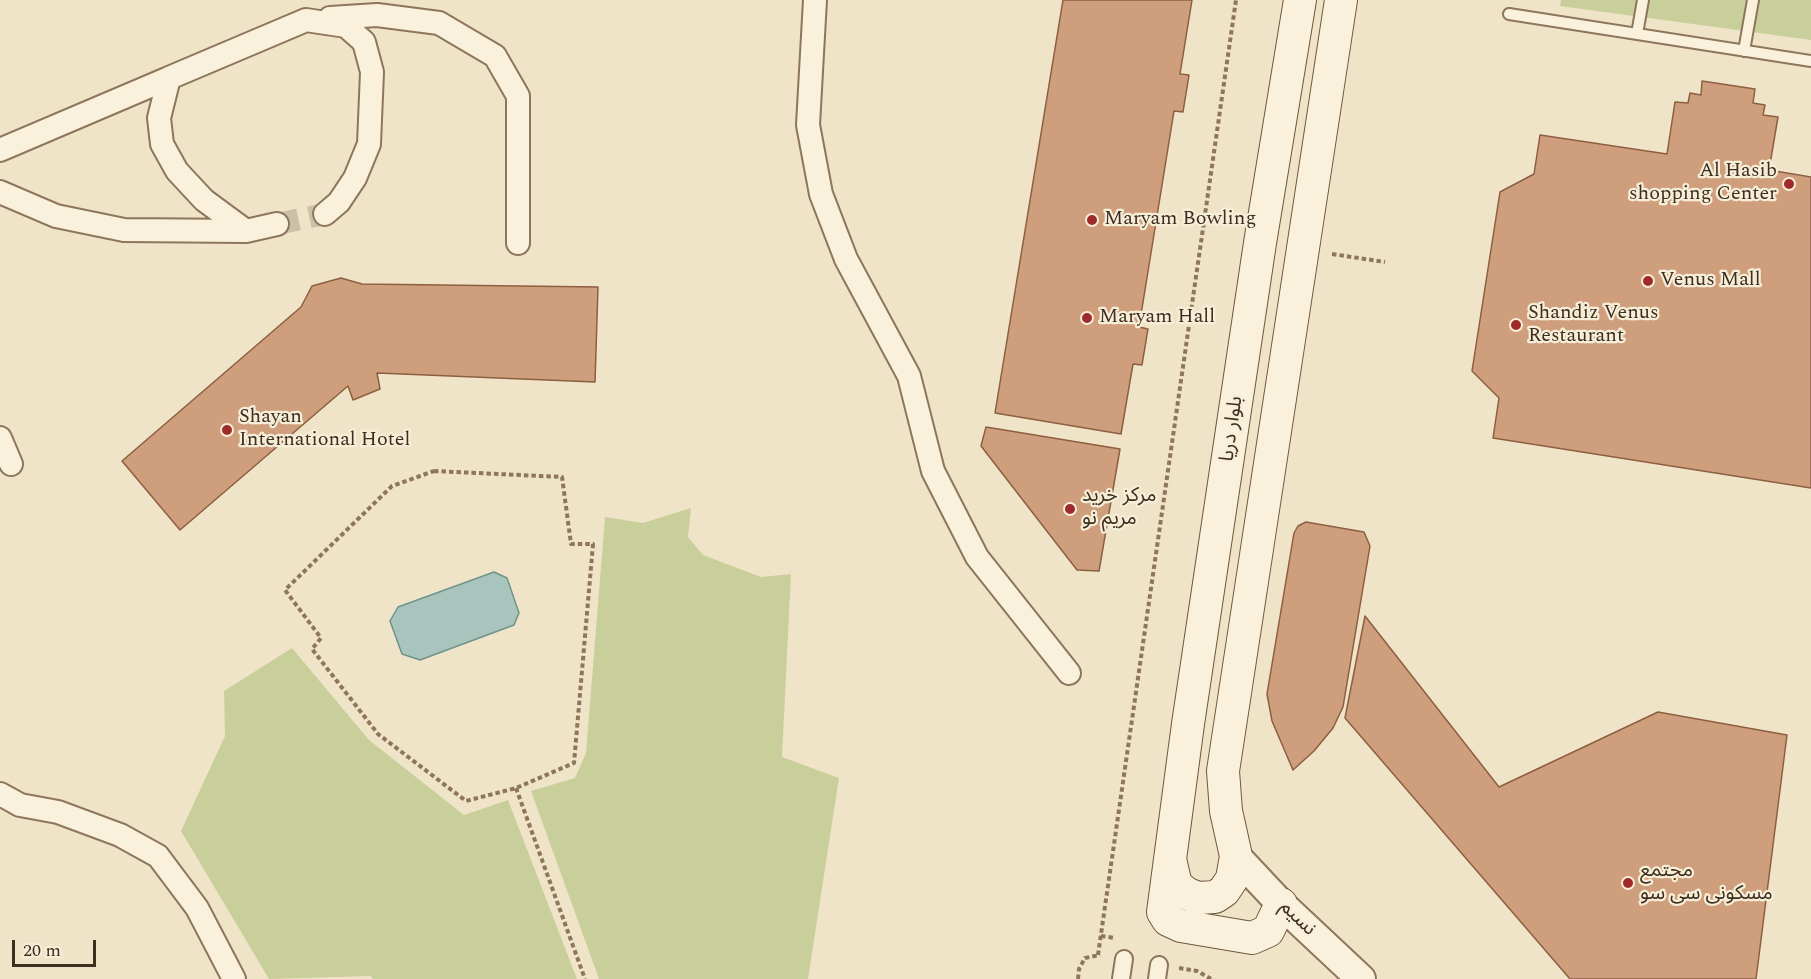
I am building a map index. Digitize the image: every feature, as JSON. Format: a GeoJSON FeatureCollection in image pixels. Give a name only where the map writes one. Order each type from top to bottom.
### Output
{"type":"FeatureCollection","features":[{"type":"Feature","properties":{"kind":"main road","name":"بلوار دریا"},"geometry":{"type":"LineString","coordinates":[[1281,904],[1268,931],[1252,938],[1181,926],[1168,920],[1163,912],[1260,243],[1300,0]]}},
{"type":"Feature","properties":{"kind":"main road","name":"بلوار دریا"},"geometry":{"type":"LineString","coordinates":[[1236,856],[1226,811],[1223,771],[1341,0]]}},
{"type":"Feature","properties":{"kind":"main road"},"geometry":{"type":"LineString","coordinates":[[1293,45],[1333,51]]}},
{"type":"Feature","properties":{"kind":"main road"},"geometry":{"type":"LineString","coordinates":[[1230,450],[1271,457]]}},
{"type":"Feature","properties":{"kind":"main road"},"geometry":{"type":"LineString","coordinates":[[1170,858],[1176,885],[1197,898],[1215,897],[1224,891],[1232,879],[1236,856]]}},
{"type":"Feature","properties":{"kind":"street"},"geometry":{"type":"LineString","coordinates":[[816,0],[808,125],[821,194],[846,259],[909,376],[933,471],[977,557],[1069,673]]}},
{"type":"Feature","properties":{"kind":"street"},"geometry":{"type":"LineString","coordinates":[[0,150],[306,20],[377,15],[439,23],[495,56],[518,96],[518,243]]}},
{"type":"Feature","properties":{"kind":"street"},"geometry":{"type":"LineString","coordinates":[[306,20],[346,26],[364,42],[372,72],[369,144],[355,178],[339,202],[325,214]]}},
{"type":"Feature","properties":{"kind":"street"},"geometry":{"type":"LineString","coordinates":[[169,78],[159,118],[162,144],[177,171],[204,200],[246,231]]}},
{"type":"Feature","properties":{"kind":"street"},"geometry":{"type":"LineString","coordinates":[[0,192],[56,216],[124,230],[246,231],[277,224]]}},
{"type":"Feature","properties":{"kind":"street"},"geometry":{"type":"LineString","coordinates":[[0,438],[11,464]]}},
{"type":"Feature","properties":{"kind":"street"},"geometry":{"type":"LineString","coordinates":[[0,794],[20,805],[58,812],[120,835],[158,856],[197,908],[234,979]]}},
{"type":"Feature","properties":{"kind":"street","name":"نسیم"},"geometry":{"type":"LineString","coordinates":[[1236,856],[1281,904],[1361,979]]}},
{"type":"Feature","properties":{"kind":"street"},"geometry":{"type":"LineString","coordinates":[[1121,979],[1124,959]]}},
{"type":"Feature","properties":{"kind":"lane"},"geometry":{"type":"LineString","coordinates":[[1637,34],[1642,0]]}},
{"type":"Feature","properties":{"kind":"lane"},"geometry":{"type":"LineString","coordinates":[[1744,51],[1753,0]]}},
{"type":"Feature","properties":{"kind":"lane"},"geometry":{"type":"LineString","coordinates":[[1509,14],[1811,61]]}},
{"type":"Feature","properties":{"kind":"path"},"geometry":{"type":"LineString","coordinates":[[1098,955],[1236,0]]}},
{"type":"Feature","properties":{"kind":"path"},"geometry":{"type":"LineString","coordinates":[[434,471],[562,477],[571,544],[593,544],[574,763],[516,788],[466,801],[378,734],[312,649],[321,638],[285,590],[392,486],[434,471]]}},
{"type":"Feature","properties":{"kind":"path"},"geometry":{"type":"LineString","coordinates":[[516,788],[585,979]]}},
{"type":"Feature","properties":{"kind":"green space"},"geometry":{"type":"Polygon","coordinates":[[[1561,0],[1811,0],[1811,40],[1560,6],[1561,0]]]}},
{"type":"Feature","properties":{"kind":"green space"},"geometry":{"type":"Polygon","coordinates":[[[691,508],[688,537],[703,555],[761,577],[791,574],[782,757],[839,778],[808,979],[599,979],[531,791],[575,778],[586,753],[605,517],[643,523],[691,508]]]}},
{"type":"Feature","properties":{"kind":"green space"},"geometry":{"type":"Polygon","coordinates":[[[292,648],[369,740],[464,815],[508,800],[577,979],[373,979],[370,976],[269,979],[181,831],[225,736],[224,691],[292,648]]]}},
{"type":"Feature","properties":{"kind":"water"},"geometry":{"type":"Polygon","coordinates":[[[494,572],[507,578],[519,613],[514,625],[420,660],[402,654],[390,621],[398,607],[494,572]]]}},
{"type":"Feature","properties":{"kind":"building","name":"Maryam Bowling"},"geometry":{"type":"Polygon","coordinates":[[[1063,0],[1192,0],[1180,74],[1189,75],[1183,112],[1174,111],[1139,327],[1148,329],[1142,365],[1133,364],[1121,434],[995,413],[1063,0]]]}},
{"type":"Feature","properties":{"kind":"building","name":"Venus Mall"},"geometry":{"type":"Polygon","coordinates":[[[1702,81],[1755,89],[1753,103],[1765,105],[1763,115],[1778,117],[1769,170],[1811,177],[1811,488],[1493,438],[1499,398],[1472,371],[1500,192],[1534,174],[1540,135],[1667,154],[1675,102],[1688,103],[1690,93],[1701,95],[1702,81]]]}},
{"type":"Feature","properties":{"kind":"building","name":"Shayan International Hotel"},"geometry":{"type":"Polygon","coordinates":[[[341,278],[362,284],[598,287],[595,382],[377,373],[380,389],[353,400],[348,386],[180,530],[122,461],[301,307],[312,286],[341,278]]]}},
{"type":"Feature","properties":{"kind":"building","name":"مرکز خرید مریم نو"},"geometry":{"type":"Polygon","coordinates":[[[986,427],[1120,449],[1099,571],[1077,570],[981,446],[986,427]]]}},
{"type":"Feature","properties":{"kind":"building"},"geometry":{"type":"Polygon","coordinates":[[[1306,522],[1364,532],[1370,546],[1343,707],[1333,728],[1314,751],[1293,770],[1272,721],[1267,694],[1294,533],[1298,526],[1306,522]]]}},
{"type":"Feature","properties":{"kind":"building","name":"مجتمع مسکونی سی سو"},"geometry":{"type":"Polygon","coordinates":[[[1365,616],[1499,787],[1658,712],[1787,735],[1756,979],[1570,979],[1345,718],[1365,616]]]}},
{"type":"Feature","properties":{"kind":"tunnel"},"geometry":{"type":"LineString","coordinates":[[277,224],[325,214]]}},
{"type":"Feature","properties":{"kind":"place","name":"Al Hasib shopping Center"},"geometry":{"type":"Point","coordinates":[1789,184]}},
{"type":"Feature","properties":{"kind":"place","name":"Maryam Bowling"},"geometry":{"type":"Point","coordinates":[1092,220]}},
{"type":"Feature","properties":{"kind":"place","name":"Venus Mall"},"geometry":{"type":"Point","coordinates":[1648,281]}},
{"type":"Feature","properties":{"kind":"place","name":"Maryam Hall"},"geometry":{"type":"Point","coordinates":[1087,318]}},
{"type":"Feature","properties":{"kind":"place","name":"Shandiz Venus Restaurant"},"geometry":{"type":"Point","coordinates":[1516,325]}},
{"type":"Feature","properties":{"kind":"place","name":"Shayan International Hotel"},"geometry":{"type":"Point","coordinates":[227,430]}},
{"type":"Feature","properties":{"kind":"place","name":"مرکز خرید مریم نو"},"geometry":{"type":"Point","coordinates":[1070,509]}},
{"type":"Feature","properties":{"kind":"place","name":"مجتمع مسکونی سی سو"},"geometry":{"type":"Point","coordinates":[1628,883]}}]}
